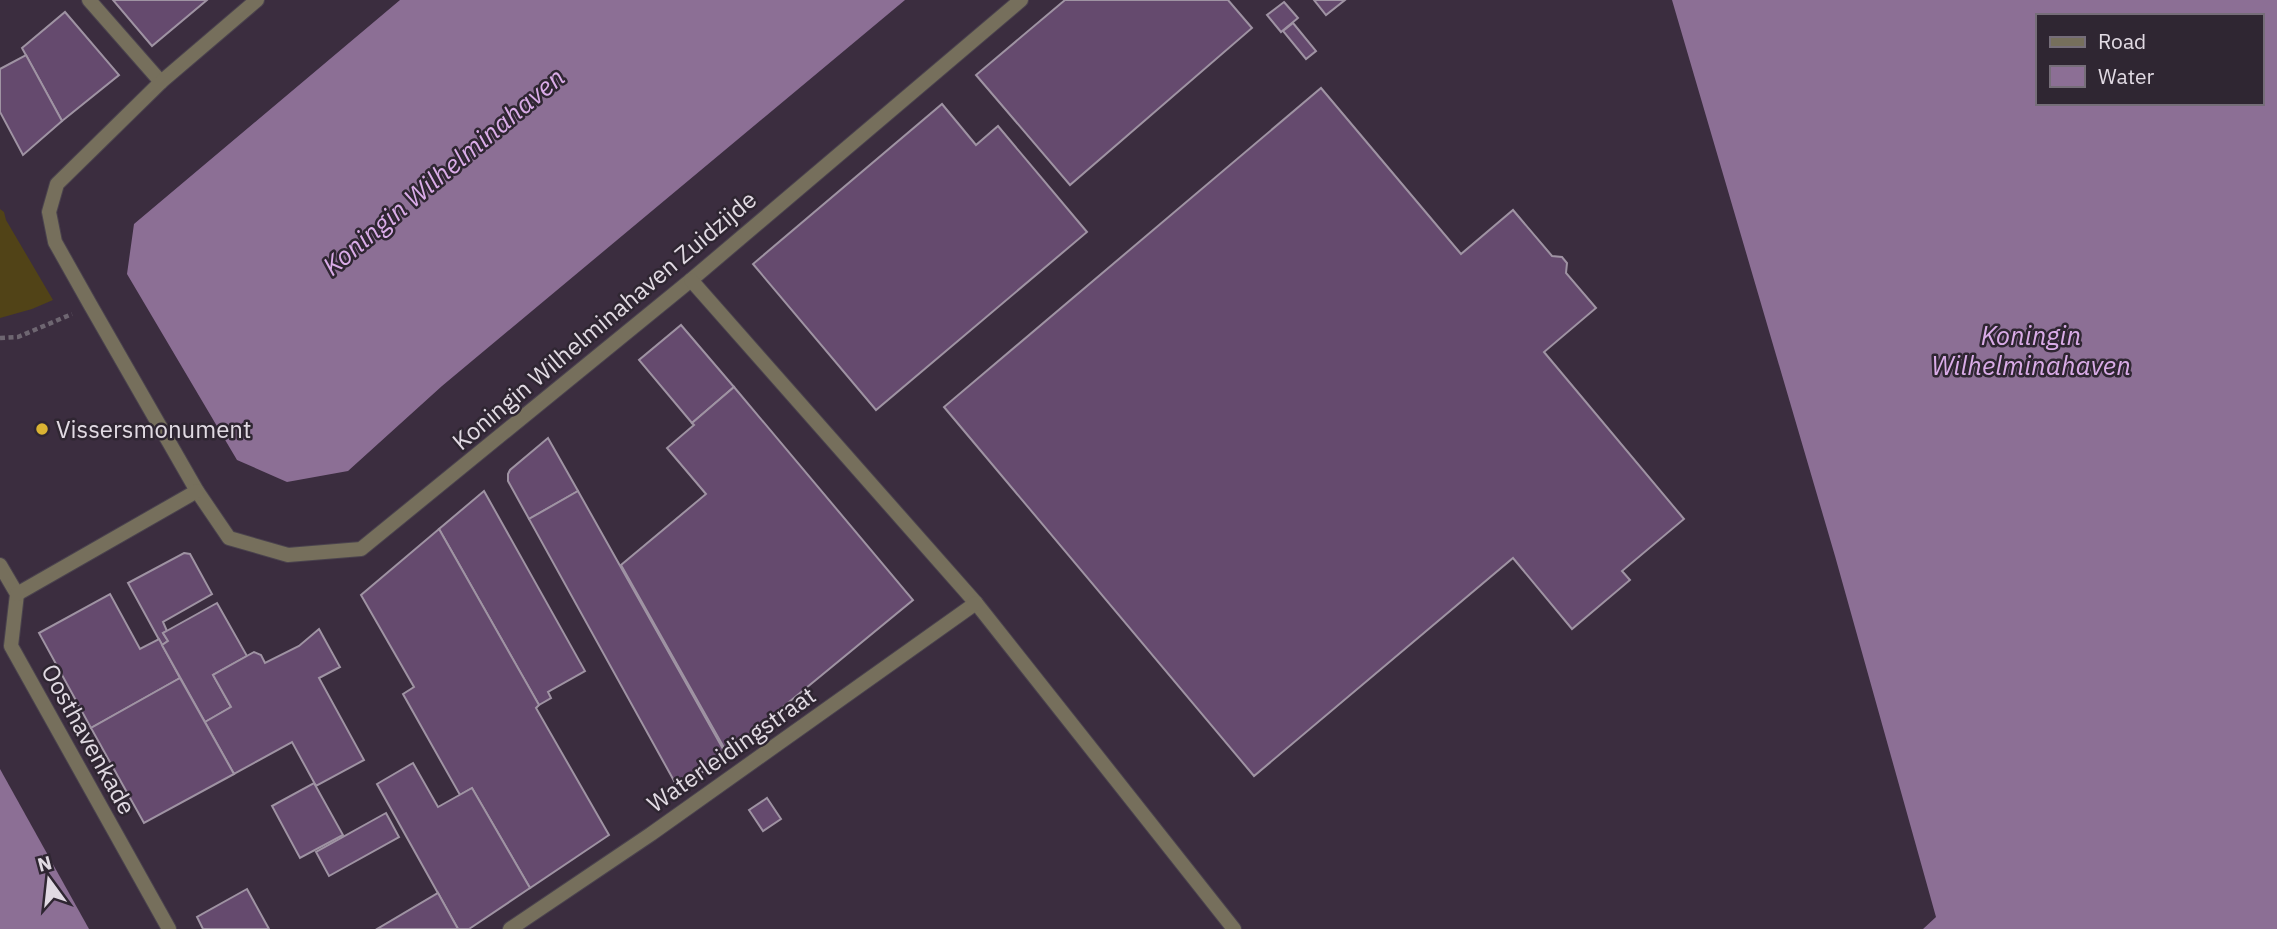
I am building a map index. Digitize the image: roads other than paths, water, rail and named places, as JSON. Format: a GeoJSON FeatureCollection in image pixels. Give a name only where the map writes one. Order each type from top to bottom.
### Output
{"type":"FeatureCollection","features":[{"type":"Feature","properties":{"kind":"street"},"geometry":{"type":"LineString","coordinates":[[89,0],[161,82]]}},
{"type":"Feature","properties":{"kind":"street","name":"Koningin Wilhelminahaven Zuidzijde"},"geometry":{"type":"LineString","coordinates":[[257,0],[161,82],[57,184],[49,212],[55,242],[90,306],[197,491],[229,538],[288,555],[361,549],[691,280],[1021,0]]}},
{"type":"Feature","properties":{"kind":"street"},"geometry":{"type":"LineString","coordinates":[[691,280],[976,603],[1234,929]]}},
{"type":"Feature","properties":{"kind":"street"},"geometry":{"type":"LineString","coordinates":[[0,565],[17,594],[197,491]]}},
{"type":"Feature","properties":{"kind":"street","name":"Oosthavenkade"},"geometry":{"type":"LineString","coordinates":[[17,594],[11,646],[169,929]]}},
{"type":"Feature","properties":{"kind":"street","name":"Waterleidingstraat"},"geometry":{"type":"LineString","coordinates":[[510,929],[651,834],[976,603]]}},
{"type":"Feature","properties":{"kind":"water","name":"Koningin Wilhelminahaven"},"geometry":{"type":"Polygon","coordinates":[[[400,0],[905,0],[442,386],[348,471],[287,482],[237,460],[127,274],[134,224],[400,0]]]}},
{"type":"Feature","properties":{"kind":"water","name":"Koningin Wilhelminahaven"},"geometry":{"type":"Polygon","coordinates":[[[1672,0],[2277,0],[2277,929],[1923,929],[1936,917],[1835,556],[1672,0]]]}},
{"type":"Feature","properties":{"kind":"water"},"geometry":{"type":"Polygon","coordinates":[[[0,769],[89,929],[0,929],[0,769]]]}},
{"type":"Feature","properties":{"kind":"place","name":"Vissersmonument"},"geometry":{"type":"Point","coordinates":[42,429]}}]}
